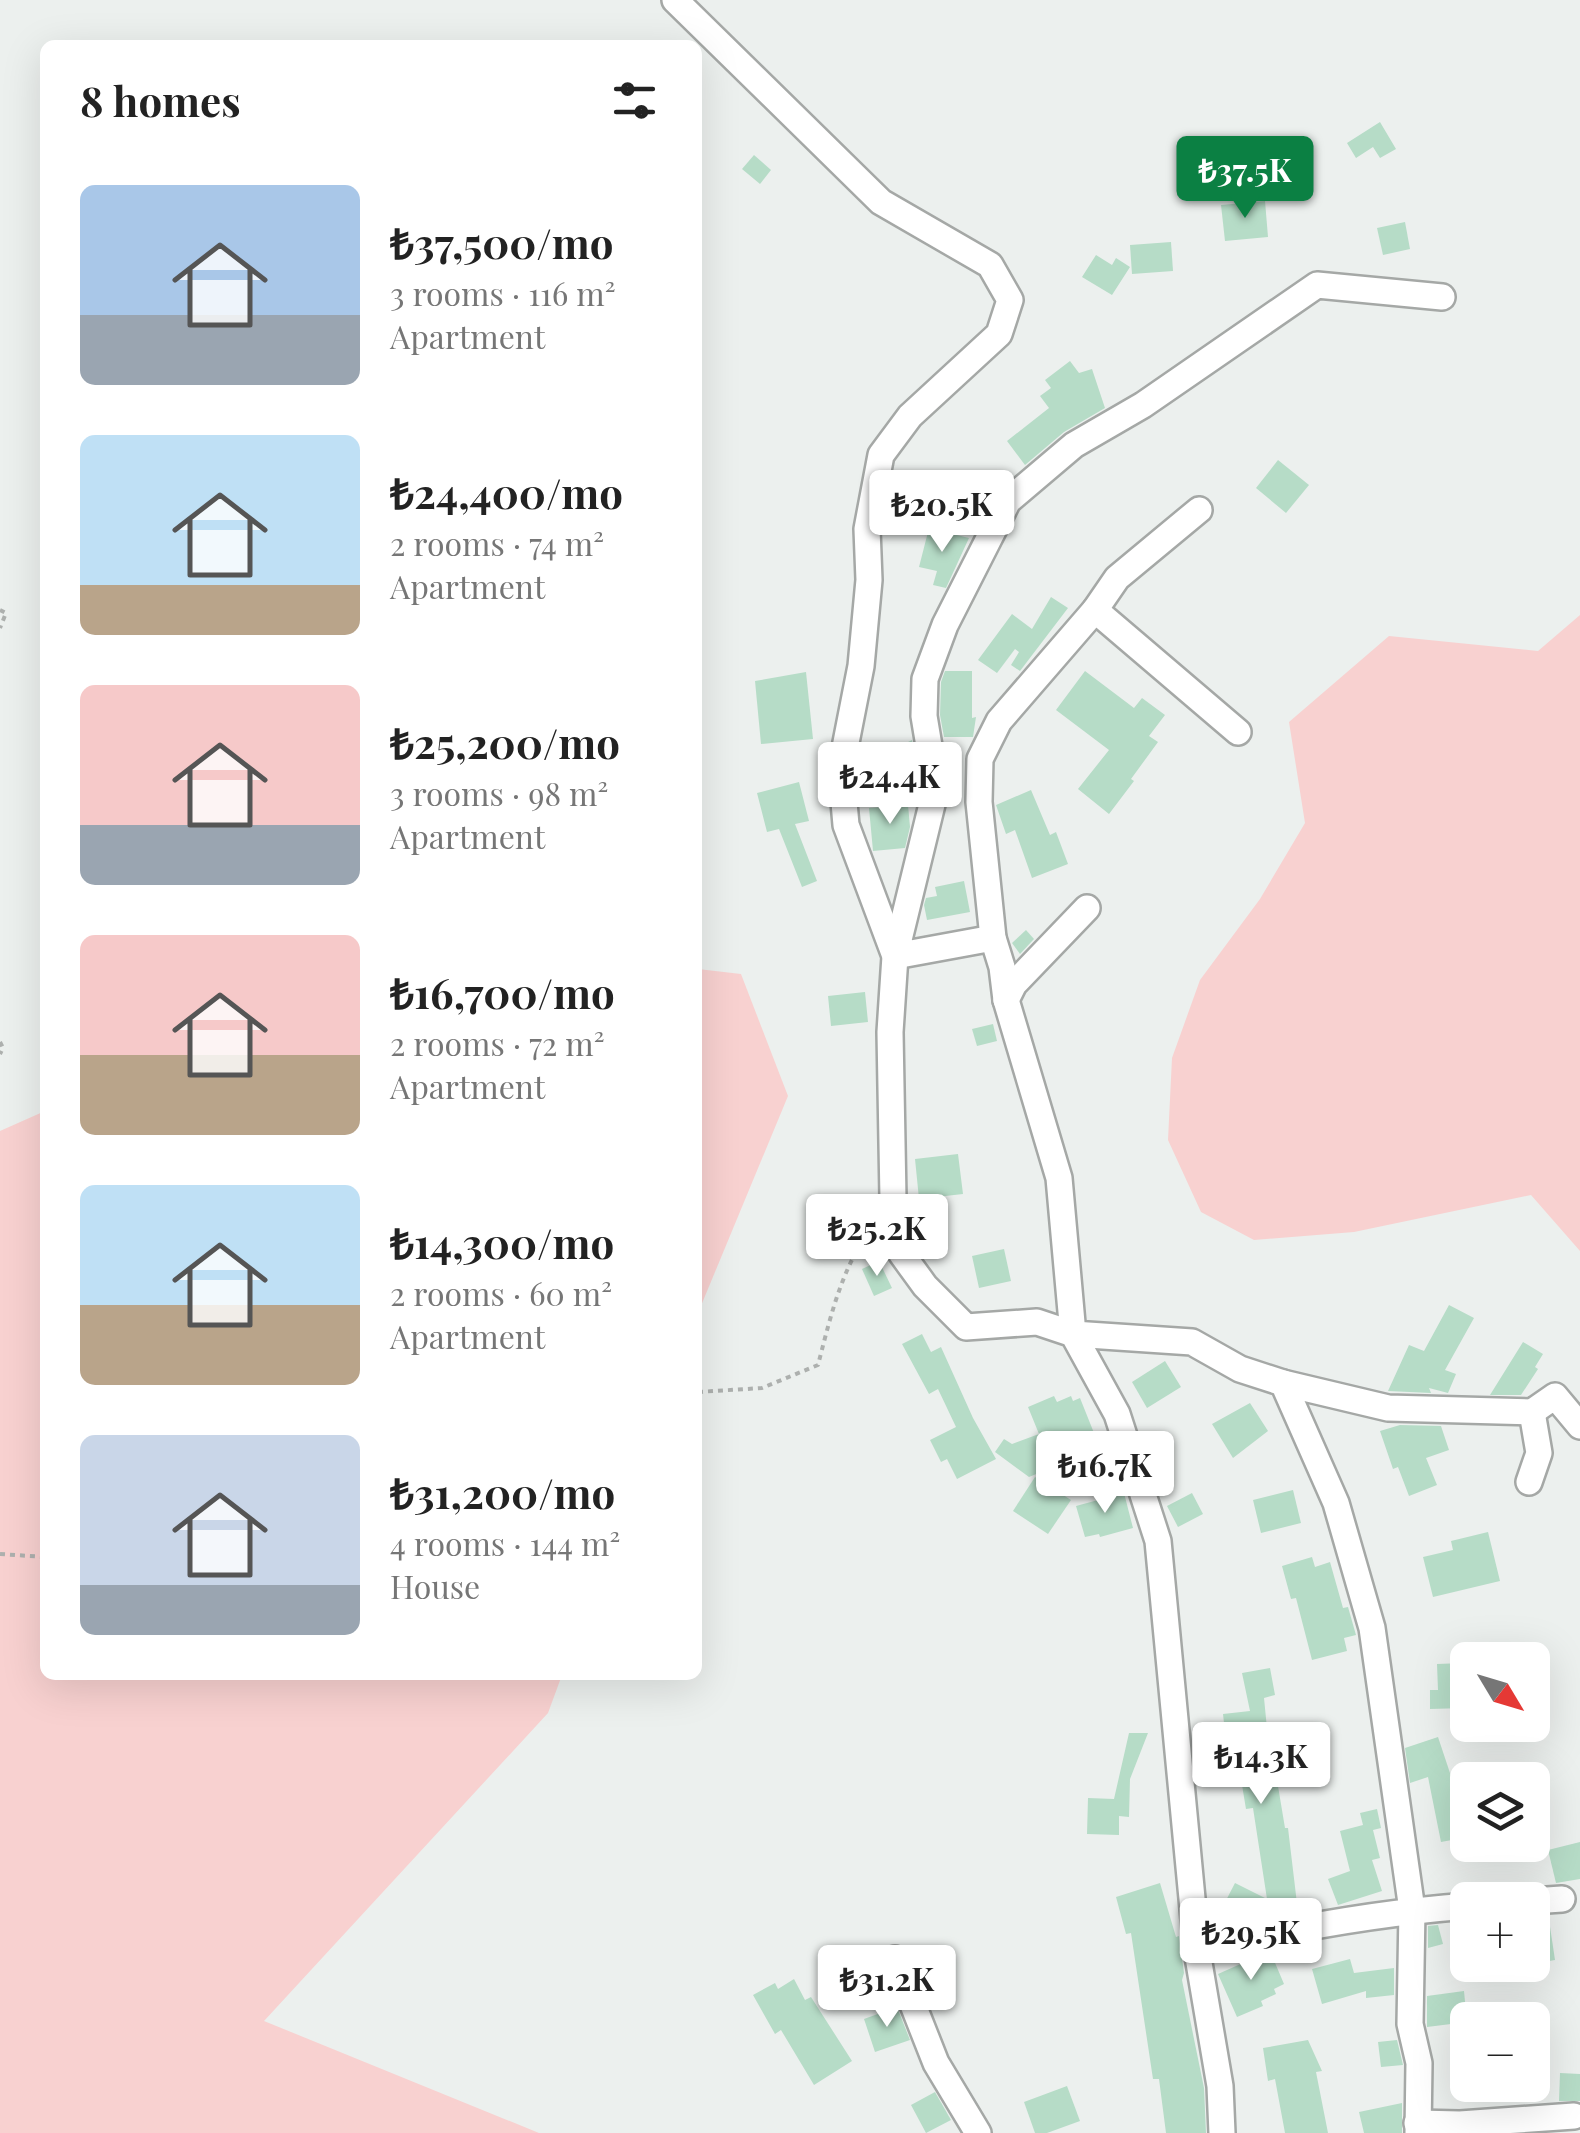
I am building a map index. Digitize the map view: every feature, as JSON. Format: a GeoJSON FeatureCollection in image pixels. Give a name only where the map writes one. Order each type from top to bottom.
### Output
{"type":"FeatureCollection","features":[{"type":"Feature","properties":{"kind":"street"},"geometry":{"type":"LineString","coordinates":[[675,0],[882,202],[990,265],[1010,300],[1000,334],[910,416],[881,455],[867,529],[868,580],[861,666],[841,768],[846,825],[895,956]]}},
{"type":"Feature","properties":{"kind":"street"},"geometry":{"type":"LineString","coordinates":[[1442,297],[1317,285],[1143,404],[1074,446],[1008,500],[945,625],[925,678],[924,716],[936,788],[895,956],[890,1032],[893,1200],[901,1253],[925,1286],[966,1327],[1037,1322],[1073,1334],[1192,1342],[1240,1369],[1388,1408],[1532,1412],[1555,1396],[1580,1426]]}},
{"type":"Feature","properties":{"kind":"street"},"geometry":{"type":"LineString","coordinates":[[1199,510],[1117,578],[1096,610],[999,722],[980,759],[979,802],[992,938],[1002,967],[1006,1000],[1060,1178],[1073,1334],[1117,1414],[1158,1540],[1198,1950],[1220,2086],[1222,2133]]}},
{"type":"Feature","properties":{"kind":"street"},"geometry":{"type":"LineString","coordinates":[[1096,610],[1238,732]]}},
{"type":"Feature","properties":{"kind":"street"},"geometry":{"type":"LineString","coordinates":[[1006,1000],[1014,984],[1088,908]]}},
{"type":"Feature","properties":{"kind":"street"},"geometry":{"type":"LineString","coordinates":[[895,956],[992,938]]}},
{"type":"Feature","properties":{"kind":"street"},"geometry":{"type":"LineString","coordinates":[[1283,1383],[1336,1503],[1372,1628],[1412,1910],[1410,2024],[1419,2063],[1417,2128],[1574,2116]]}},
{"type":"Feature","properties":{"kind":"street"},"geometry":{"type":"LineString","coordinates":[[1529,1482],[1539,1453],[1532,1412]]}},
{"type":"Feature","properties":{"kind":"street"},"geometry":{"type":"LineString","coordinates":[[1550,1900],[1562,1899]]}},
{"type":"Feature","properties":{"kind":"street"},"geometry":{"type":"LineString","coordinates":[[1198,1950],[1298,1927],[1450,1907]]}},
{"type":"Feature","properties":{"kind":"street"},"geometry":{"type":"LineString","coordinates":[[895,1960],[936,2063],[978,2133]]}},
{"type":"Feature","properties":{"kind":"path"},"geometry":{"type":"LineString","coordinates":[[0,610],[6,613],[0,628]]}},
{"type":"Feature","properties":{"kind":"path"},"geometry":{"type":"LineString","coordinates":[[0,1042],[4,1048],[0,1054]]}},
{"type":"Feature","properties":{"kind":"path"},"geometry":{"type":"LineString","coordinates":[[702,1392],[762,1388],[818,1365],[846,1271],[859,1243],[893,1200]]}},
{"type":"Feature","properties":{"kind":"path"},"geometry":{"type":"LineString","coordinates":[[0,1554],[40,1557]]}},
{"type":"Feature","properties":{"kind":"shaded area"},"geometry":{"type":"Polygon","coordinates":[[[1580,615],[1580,1251],[1531,1195],[1354,1232],[1254,1240],[1201,1212],[1168,1140],[1172,1058],[1200,980],[1260,899],[1305,823],[1289,722],[1389,636],[1538,651],[1580,615]]]}},
{"type":"Feature","properties":{"kind":"shaded area"},"geometry":{"type":"Polygon","coordinates":[[[702,969],[741,974],[788,1096],[702,1303],[702,969]]]}},
{"type":"Feature","properties":{"kind":"shaded area"},"geometry":{"type":"Polygon","coordinates":[[[40,1113],[40,1680],[560,1680],[548,1713],[264,2021],[539,2133],[0,2133],[0,1131],[40,1113]]]}},
{"type":"Feature","properties":{"kind":"building"},"geometry":{"type":"Polygon","coordinates":[[[1380,122],[1396,149],[1380,158],[1373,147],[1356,158],[1347,143],[1380,122]]]}},
{"type":"Feature","properties":{"kind":"building"},"geometry":{"type":"Polygon","coordinates":[[[754,155],[771,170],[760,184],[742,169],[754,155]]]}},
{"type":"Feature","properties":{"kind":"building"},"geometry":{"type":"Polygon","coordinates":[[[1265,201],[1268,237],[1225,241],[1221,205],[1265,201]]]}},
{"type":"Feature","properties":{"kind":"building"},"geometry":{"type":"Polygon","coordinates":[[[1405,222],[1410,249],[1383,255],[1377,228],[1405,222]]]}},
{"type":"Feature","properties":{"kind":"building"},"geometry":{"type":"Polygon","coordinates":[[[1171,242],[1173,271],[1132,274],[1130,245],[1171,242]]]}},
{"type":"Feature","properties":{"kind":"building"},"geometry":{"type":"Polygon","coordinates":[[[1096,255],[1112,265],[1116,258],[1130,267],[1112,295],[1082,277],[1096,255]]]}},
{"type":"Feature","properties":{"kind":"building"},"geometry":{"type":"Polygon","coordinates":[[[1070,361],[1079,373],[1092,369],[1105,408],[1064,432],[1025,465],[1007,441],[1049,408],[1040,396],[1051,388],[1045,380],[1070,361]]]}},
{"type":"Feature","properties":{"kind":"building"},"geometry":{"type":"Polygon","coordinates":[[[1278,460],[1309,485],[1286,513],[1256,488],[1278,460]]]}},
{"type":"Feature","properties":{"kind":"building"},"geometry":{"type":"Polygon","coordinates":[[[896,476],[933,496],[917,524],[888,508],[896,476]]]}},
{"type":"Feature","properties":{"kind":"building"},"geometry":{"type":"Polygon","coordinates":[[[929,528],[969,538],[946,588],[933,585],[937,571],[919,567],[929,528]]]}},
{"type":"Feature","properties":{"kind":"building"},"geometry":{"type":"Polygon","coordinates":[[[1051,597],[1068,608],[1020,671],[1011,665],[1019,652],[1015,649],[997,673],[978,660],[1012,614],[1032,629],[1051,597]]]}},
{"type":"Feature","properties":{"kind":"building"},"geometry":{"type":"Polygon","coordinates":[[[945,671],[972,671],[972,718],[976,717],[973,737],[944,737],[940,715],[945,671]]]}},
{"type":"Feature","properties":{"kind":"building"},"geometry":{"type":"Polygon","coordinates":[[[1085,671],[1134,708],[1142,698],[1165,715],[1149,736],[1158,742],[1109,814],[1078,789],[1109,750],[1056,710],[1085,671]]]}},
{"type":"Feature","properties":{"kind":"building"},"geometry":{"type":"Polygon","coordinates":[[[806,672],[813,739],[761,744],[755,681],[806,672]]]}},
{"type":"Feature","properties":{"kind":"building"},"geometry":{"type":"Polygon","coordinates":[[[912,740],[919,787],[916,803],[895,802],[873,760],[912,740]]]}},
{"type":"Feature","properties":{"kind":"building"},"geometry":{"type":"Polygon","coordinates":[[[799,782],[809,821],[795,824],[817,881],[802,887],[779,829],[767,832],[757,793],[799,782]]]}},
{"type":"Feature","properties":{"kind":"building"},"geometry":{"type":"Polygon","coordinates":[[[1031,790],[1050,835],[1056,832],[1068,864],[1032,878],[1015,830],[1006,834],[996,805],[1031,790]]]}},
{"type":"Feature","properties":{"kind":"building"},"geometry":{"type":"Polygon","coordinates":[[[908,805],[910,827],[905,848],[873,851],[869,808],[908,805]]]}},
{"type":"Feature","properties":{"kind":"building"},"geometry":{"type":"Polygon","coordinates":[[[964,881],[970,912],[927,920],[924,905],[926,898],[937,896],[935,887],[964,881]]]}},
{"type":"Feature","properties":{"kind":"building"},"geometry":{"type":"Polygon","coordinates":[[[1026,930],[1034,939],[1020,954],[1012,943],[1026,930]]]}},
{"type":"Feature","properties":{"kind":"building"},"geometry":{"type":"Polygon","coordinates":[[[865,992],[868,1022],[831,1026],[828,996],[865,992]]]}},
{"type":"Feature","properties":{"kind":"building"},"geometry":{"type":"Polygon","coordinates":[[[993,1024],[997,1041],[977,1046],[972,1029],[993,1024]]]}},
{"type":"Feature","properties":{"kind":"building"},"geometry":{"type":"Polygon","coordinates":[[[958,1154],[963,1194],[919,1199],[915,1159],[958,1154]]]}},
{"type":"Feature","properties":{"kind":"building"},"geometry":{"type":"Polygon","coordinates":[[[1004,1249],[1011,1281],[979,1288],[972,1256],[1004,1249]]]}},
{"type":"Feature","properties":{"kind":"building"},"geometry":{"type":"Polygon","coordinates":[[[879,1261],[892,1288],[874,1296],[862,1269],[879,1261]]]}},
{"type":"Feature","properties":{"kind":"building"},"geometry":{"type":"Polygon","coordinates":[[[1449,1305],[1474,1318],[1445,1370],[1456,1374],[1448,1393],[1429,1388],[1431,1393],[1388,1391],[1409,1345],[1424,1351],[1449,1305]]]}},
{"type":"Feature","properties":{"kind":"building"},"geometry":{"type":"Polygon","coordinates":[[[922,1334],[931,1352],[941,1347],[996,1459],[957,1479],[947,1459],[941,1462],[930,1440],[956,1427],[938,1389],[929,1394],[902,1344],[922,1334]]]}},
{"type":"Feature","properties":{"kind":"building"},"geometry":{"type":"Polygon","coordinates":[[[1523,1342],[1543,1354],[1535,1367],[1538,1369],[1521,1395],[1490,1395],[1523,1342]]]}},
{"type":"Feature","properties":{"kind":"building"},"geometry":{"type":"Polygon","coordinates":[[[1165,1361],[1181,1387],[1147,1408],[1132,1382],[1165,1361]]]}},
{"type":"Feature","properties":{"kind":"building"},"geometry":{"type":"Polygon","coordinates":[[[1054,1396],[1057,1402],[1071,1396],[1073,1401],[1080,1398],[1100,1448],[1029,1477],[995,1452],[1004,1439],[1012,1444],[1039,1434],[1028,1407],[1054,1396]]]}},
{"type":"Feature","properties":{"kind":"building"},"geometry":{"type":"Polygon","coordinates":[[[1250,1403],[1268,1431],[1233,1458],[1212,1424],[1250,1403]]]}},
{"type":"Feature","properties":{"kind":"building"},"geometry":{"type":"Polygon","coordinates":[[[1400,1425],[1441,1426],[1449,1450],[1426,1458],[1437,1485],[1409,1496],[1398,1467],[1393,1469],[1380,1431],[1400,1425]]]}},
{"type":"Feature","properties":{"kind":"building"},"geometry":{"type":"Polygon","coordinates":[[[1035,1477],[1071,1500],[1048,1534],[1013,1511],[1035,1477]]]}},
{"type":"Feature","properties":{"kind":"building"},"geometry":{"type":"Polygon","coordinates":[[[1293,1490],[1301,1523],[1261,1533],[1253,1500],[1293,1490]]]}},
{"type":"Feature","properties":{"kind":"building"},"geometry":{"type":"Polygon","coordinates":[[[1124,1493],[1133,1528],[1085,1537],[1076,1506],[1124,1493]]]}},
{"type":"Feature","properties":{"kind":"building"},"geometry":{"type":"Polygon","coordinates":[[[1192,1493],[1203,1514],[1178,1527],[1167,1506],[1192,1493]]]}},
{"type":"Feature","properties":{"kind":"building"},"geometry":{"type":"Polygon","coordinates":[[[1488,1532],[1500,1581],[1433,1597],[1423,1557],[1453,1550],[1451,1541],[1488,1532]]]}},
{"type":"Feature","properties":{"kind":"building"},"geometry":{"type":"Polygon","coordinates":[[[1312,1557],[1315,1567],[1330,1562],[1343,1608],[1348,1607],[1356,1635],[1344,1638],[1347,1651],[1312,1660],[1296,1598],[1291,1599],[1282,1566],[1312,1557]]]}},
{"type":"Feature","properties":{"kind":"building"},"geometry":{"type":"Polygon","coordinates":[[[1437,1664],[1450,1664],[1450,1708],[1430,1709],[1430,1690],[1438,1690],[1437,1664]]]}},
{"type":"Feature","properties":{"kind":"building"},"geometry":{"type":"Polygon","coordinates":[[[1270,1668],[1275,1695],[1264,1698],[1271,1769],[1275,1768],[1288,1828],[1298,1912],[1245,1923],[1220,1912],[1235,1883],[1267,1899],[1253,1808],[1246,1809],[1236,1749],[1227,1750],[1223,1714],[1250,1711],[1242,1673],[1270,1668]]]}},
{"type":"Feature","properties":{"kind":"building"},"geometry":{"type":"Polygon","coordinates":[[[1129,1733],[1148,1733],[1130,1779],[1129,1817],[1119,1816],[1119,1835],[1087,1834],[1088,1798],[1114,1799],[1129,1733]]]}},
{"type":"Feature","properties":{"kind":"building"},"geometry":{"type":"Polygon","coordinates":[[[1438,1737],[1450,1773],[1450,1840],[1441,1842],[1428,1777],[1410,1783],[1405,1748],[1438,1737]]]}},
{"type":"Feature","properties":{"kind":"building"},"geometry":{"type":"Polygon","coordinates":[[[1377,1809],[1381,1828],[1373,1830],[1380,1858],[1372,1860],[1382,1891],[1338,1905],[1328,1879],[1350,1871],[1340,1831],[1363,1825],[1360,1813],[1377,1809]]]}},
{"type":"Feature","properties":{"kind":"building"},"geometry":{"type":"Polygon","coordinates":[[[1580,1842],[1580,1879],[1556,1883],[1550,1850],[1580,1842]]]}},
{"type":"Feature","properties":{"kind":"building"},"geometry":{"type":"Polygon","coordinates":[[[1160,1883],[1176,1937],[1179,1936],[1182,1980],[1204,2088],[1206,2133],[1166,2133],[1159,2079],[1153,2079],[1131,1933],[1126,1934],[1116,1897],[1160,1883]]]}},
{"type":"Feature","properties":{"kind":"building"},"geometry":{"type":"Polygon","coordinates":[[[1438,1925],[1443,1944],[1428,1948],[1428,1926],[1438,1925]]]}},
{"type":"Feature","properties":{"kind":"building"},"geometry":{"type":"Polygon","coordinates":[[[1550,1927],[1555,1960],[1550,1961],[1550,1927]]]}},
{"type":"Feature","properties":{"kind":"building"},"geometry":{"type":"Polygon","coordinates":[[[1270,1951],[1284,1984],[1274,1989],[1276,1994],[1261,2001],[1263,2006],[1237,2017],[1218,1974],[1270,1951]]]}},
{"type":"Feature","properties":{"kind":"building"},"geometry":{"type":"Polygon","coordinates":[[[1350,1959],[1354,1973],[1394,1968],[1394,1995],[1366,1998],[1366,1991],[1322,2004],[1312,1969],[1350,1959]]]}},
{"type":"Feature","properties":{"kind":"building"},"geometry":{"type":"Polygon","coordinates":[[[794,1979],[805,2000],[811,1997],[852,2061],[814,2085],[781,2030],[775,2034],[753,1995],[775,1983],[778,1989],[794,1979]]]}},
{"type":"Feature","properties":{"kind":"building"},"geometry":{"type":"Polygon","coordinates":[[[1464,1991],[1465,2002],[1450,2002],[1450,2024],[1427,2027],[1427,1996],[1464,1991]]]}},
{"type":"Feature","properties":{"kind":"building"},"geometry":{"type":"Polygon","coordinates":[[[897,2007],[910,2040],[875,2052],[864,2019],[897,2007]]]}},
{"type":"Feature","properties":{"kind":"building"},"geometry":{"type":"Polygon","coordinates":[[[1308,2040],[1322,2071],[1316,2072],[1328,2133],[1285,2133],[1275,2079],[1268,2081],[1263,2048],[1308,2040]]]}},
{"type":"Feature","properties":{"kind":"building"},"geometry":{"type":"Polygon","coordinates":[[[1397,2040],[1403,2065],[1381,2067],[1378,2042],[1397,2040]]]}},
{"type":"Feature","properties":{"kind":"building"},"geometry":{"type":"Polygon","coordinates":[[[1560,2073],[1580,2074],[1580,2101],[1559,2101],[1560,2073]]]}},
{"type":"Feature","properties":{"kind":"building"},"geometry":{"type":"Polygon","coordinates":[[[1067,2086],[1080,2121],[1047,2133],[1035,2133],[1024,2102],[1067,2086]]]}},
{"type":"Feature","properties":{"kind":"building"},"geometry":{"type":"Polygon","coordinates":[[[935,2092],[951,2120],[926,2133],[911,2105],[935,2092]]]}},
{"type":"Feature","properties":{"kind":"building"},"geometry":{"type":"Polygon","coordinates":[[[1402,2103],[1402,2133],[1364,2133],[1359,2112],[1402,2103]]]}}]}
